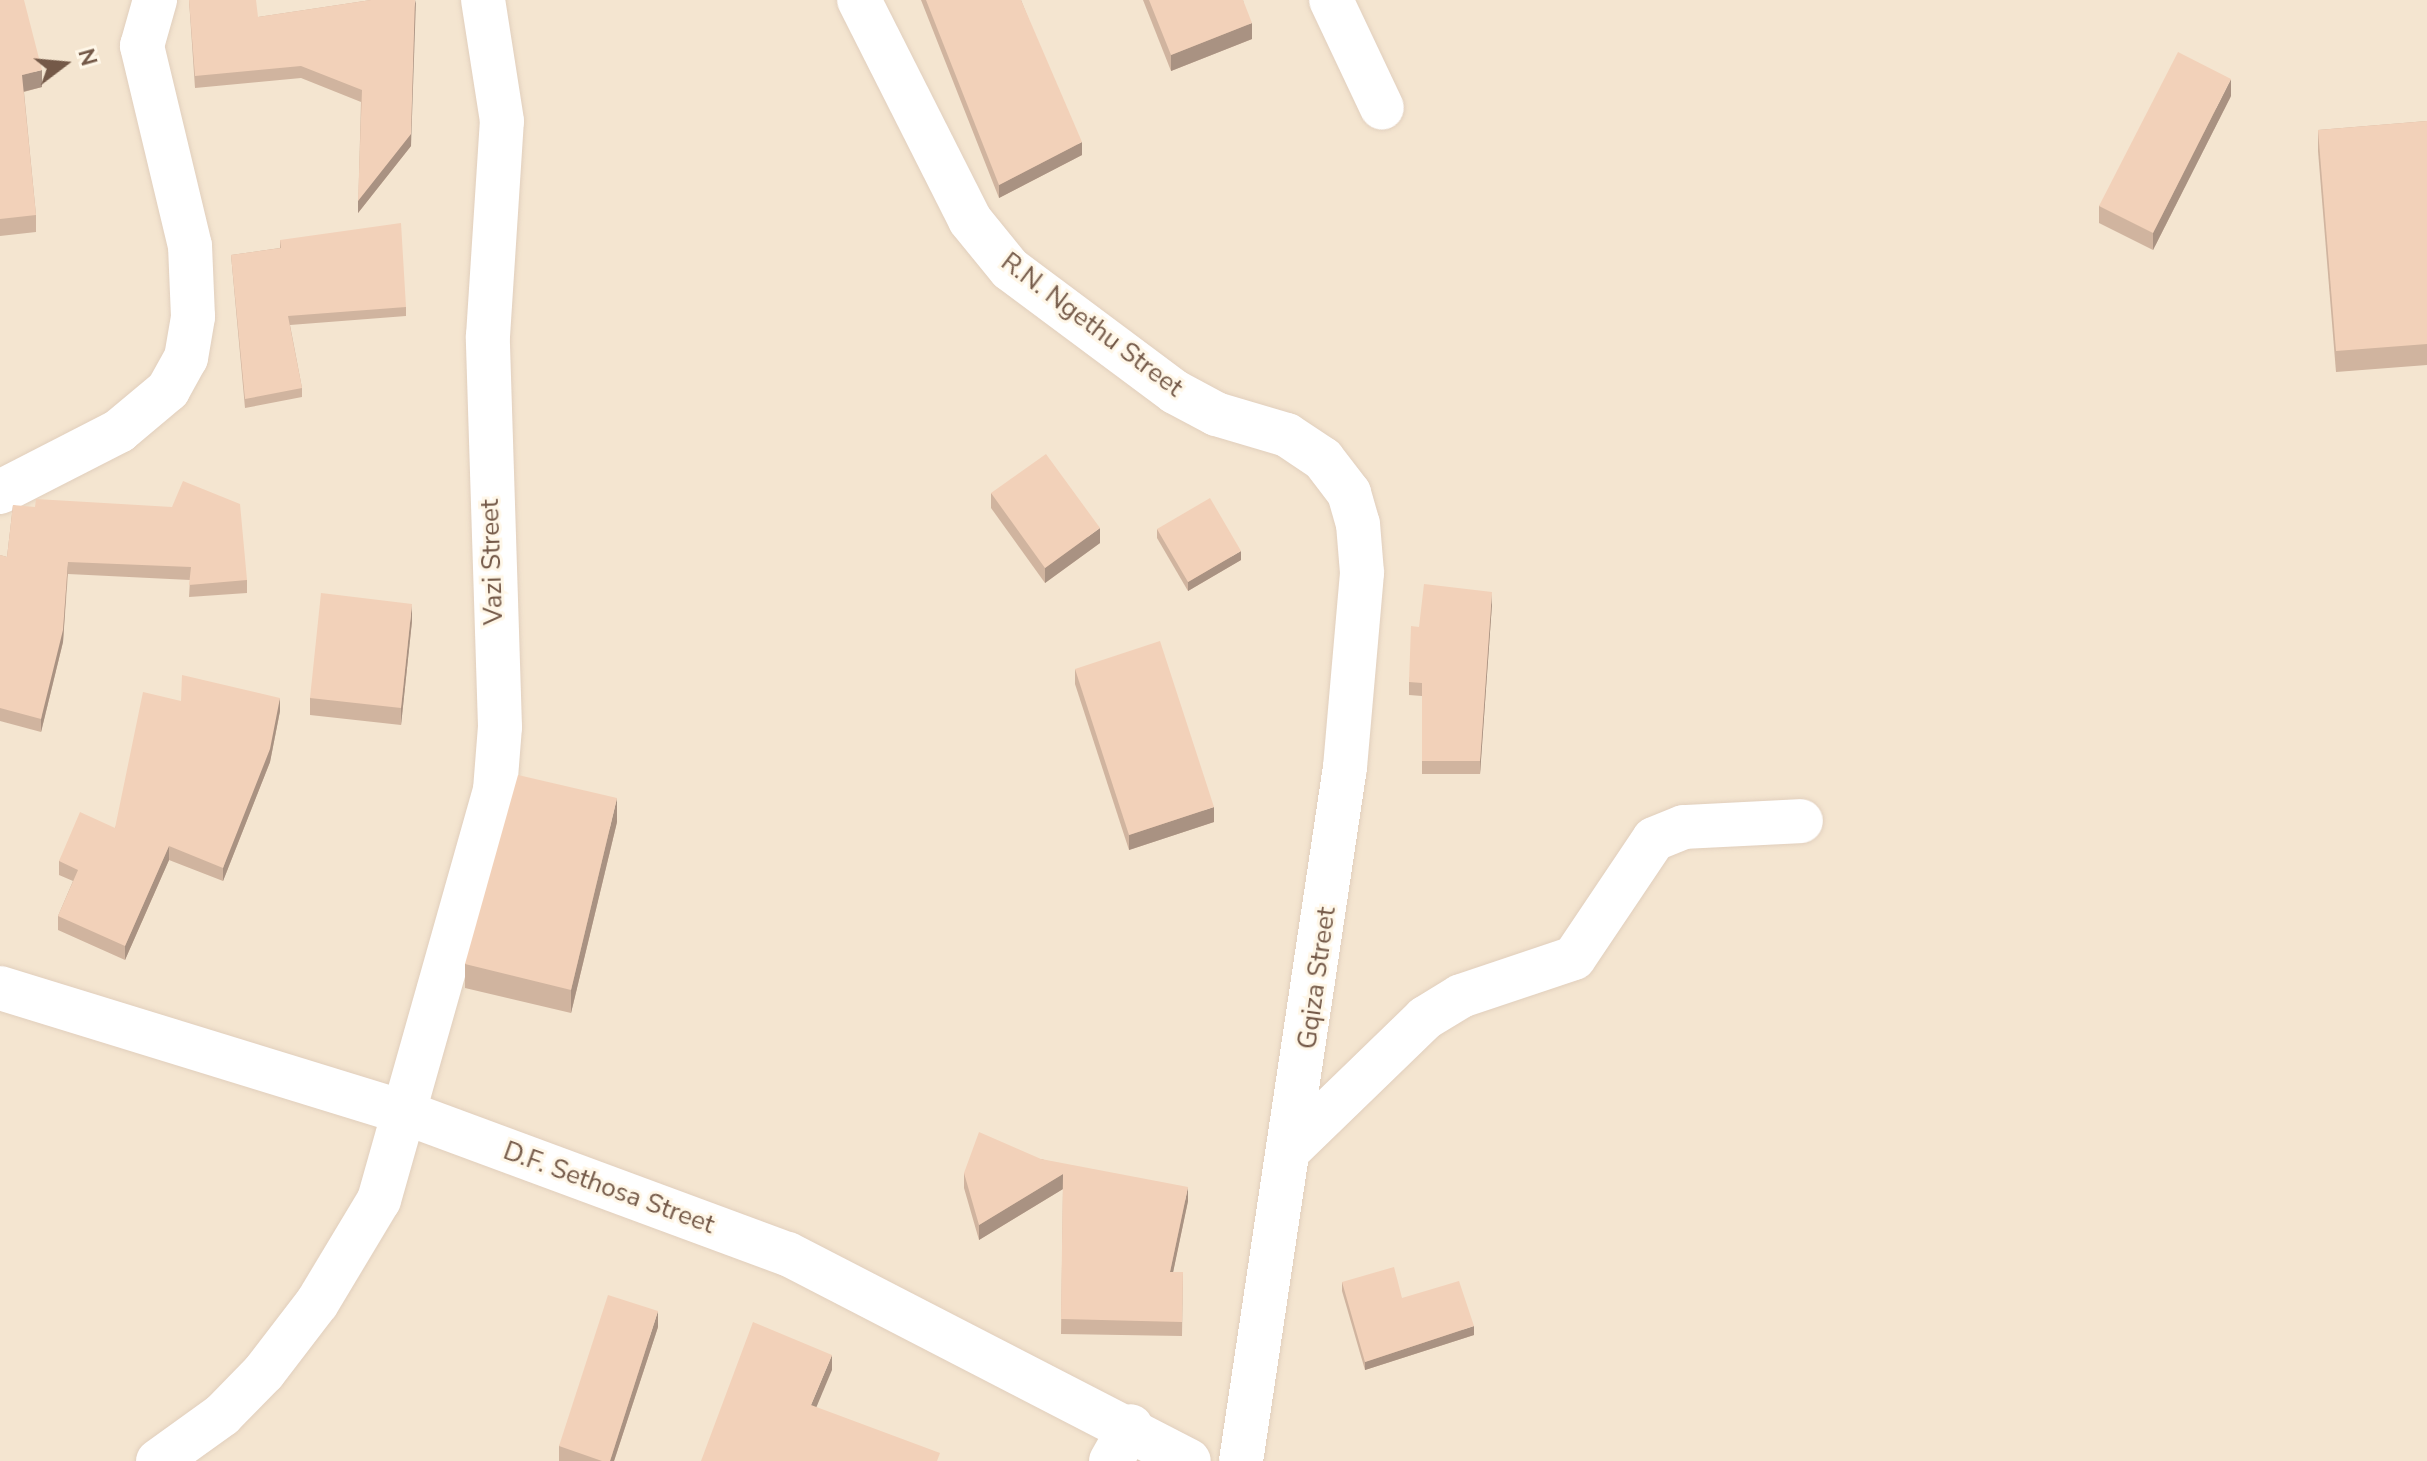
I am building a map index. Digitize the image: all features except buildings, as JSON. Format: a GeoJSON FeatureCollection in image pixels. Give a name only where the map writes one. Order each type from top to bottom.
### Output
{"type":"FeatureCollection","features":[{"type":"Feature","properties":{"kind":"street"},"geometry":{"type":"LineString","coordinates":[[0,492],[119,431],[168,390],[186,358],[193,317],[190,246],[142,46],[155,0]]}},
{"type":"Feature","properties":{"kind":"street","name":"Vazi Street"},"geometry":{"type":"LineString","coordinates":[[158,1461],[222,1415],[317,1303],[379,1200],[495,790],[500,727],[488,336],[502,121],[483,0]]}},
{"type":"Feature","properties":{"kind":"street","name":"R.N. Ngethu Street"},"geometry":{"type":"LineString","coordinates":[[859,0],[970,220],[1010,269],[1175,392],[1216,414],[1287,435],[1323,459],[1349,493]]}},
{"type":"Feature","properties":{"kind":"street"},"geometry":{"type":"LineString","coordinates":[[1331,0],[1382,108]]}},
{"type":"Feature","properties":{"kind":"street","name":"Gqiza Street"},"geometry":{"type":"LineString","coordinates":[[1241,1461],[1293,1146],[1345,767],[1362,573],[1349,493]]}},
{"type":"Feature","properties":{"kind":"street"},"geometry":{"type":"LineString","coordinates":[[1293,1146],[1425,1018],[1461,996],[1574,958],[1654,839],[1684,827],[1801,821]]}},
{"type":"Feature","properties":{"kind":"street","name":"D.F. Sethosa Street"},"geometry":{"type":"LineString","coordinates":[[0,988],[406,1113],[788,1254],[1121,1443],[1189,1461]]}},
{"type":"Feature","properties":{"kind":"shaded area"},"geometry":{"type":"Polygon","coordinates":[[[0,0],[2427,0],[2427,1461],[0,1461],[0,0]]]}}]}
